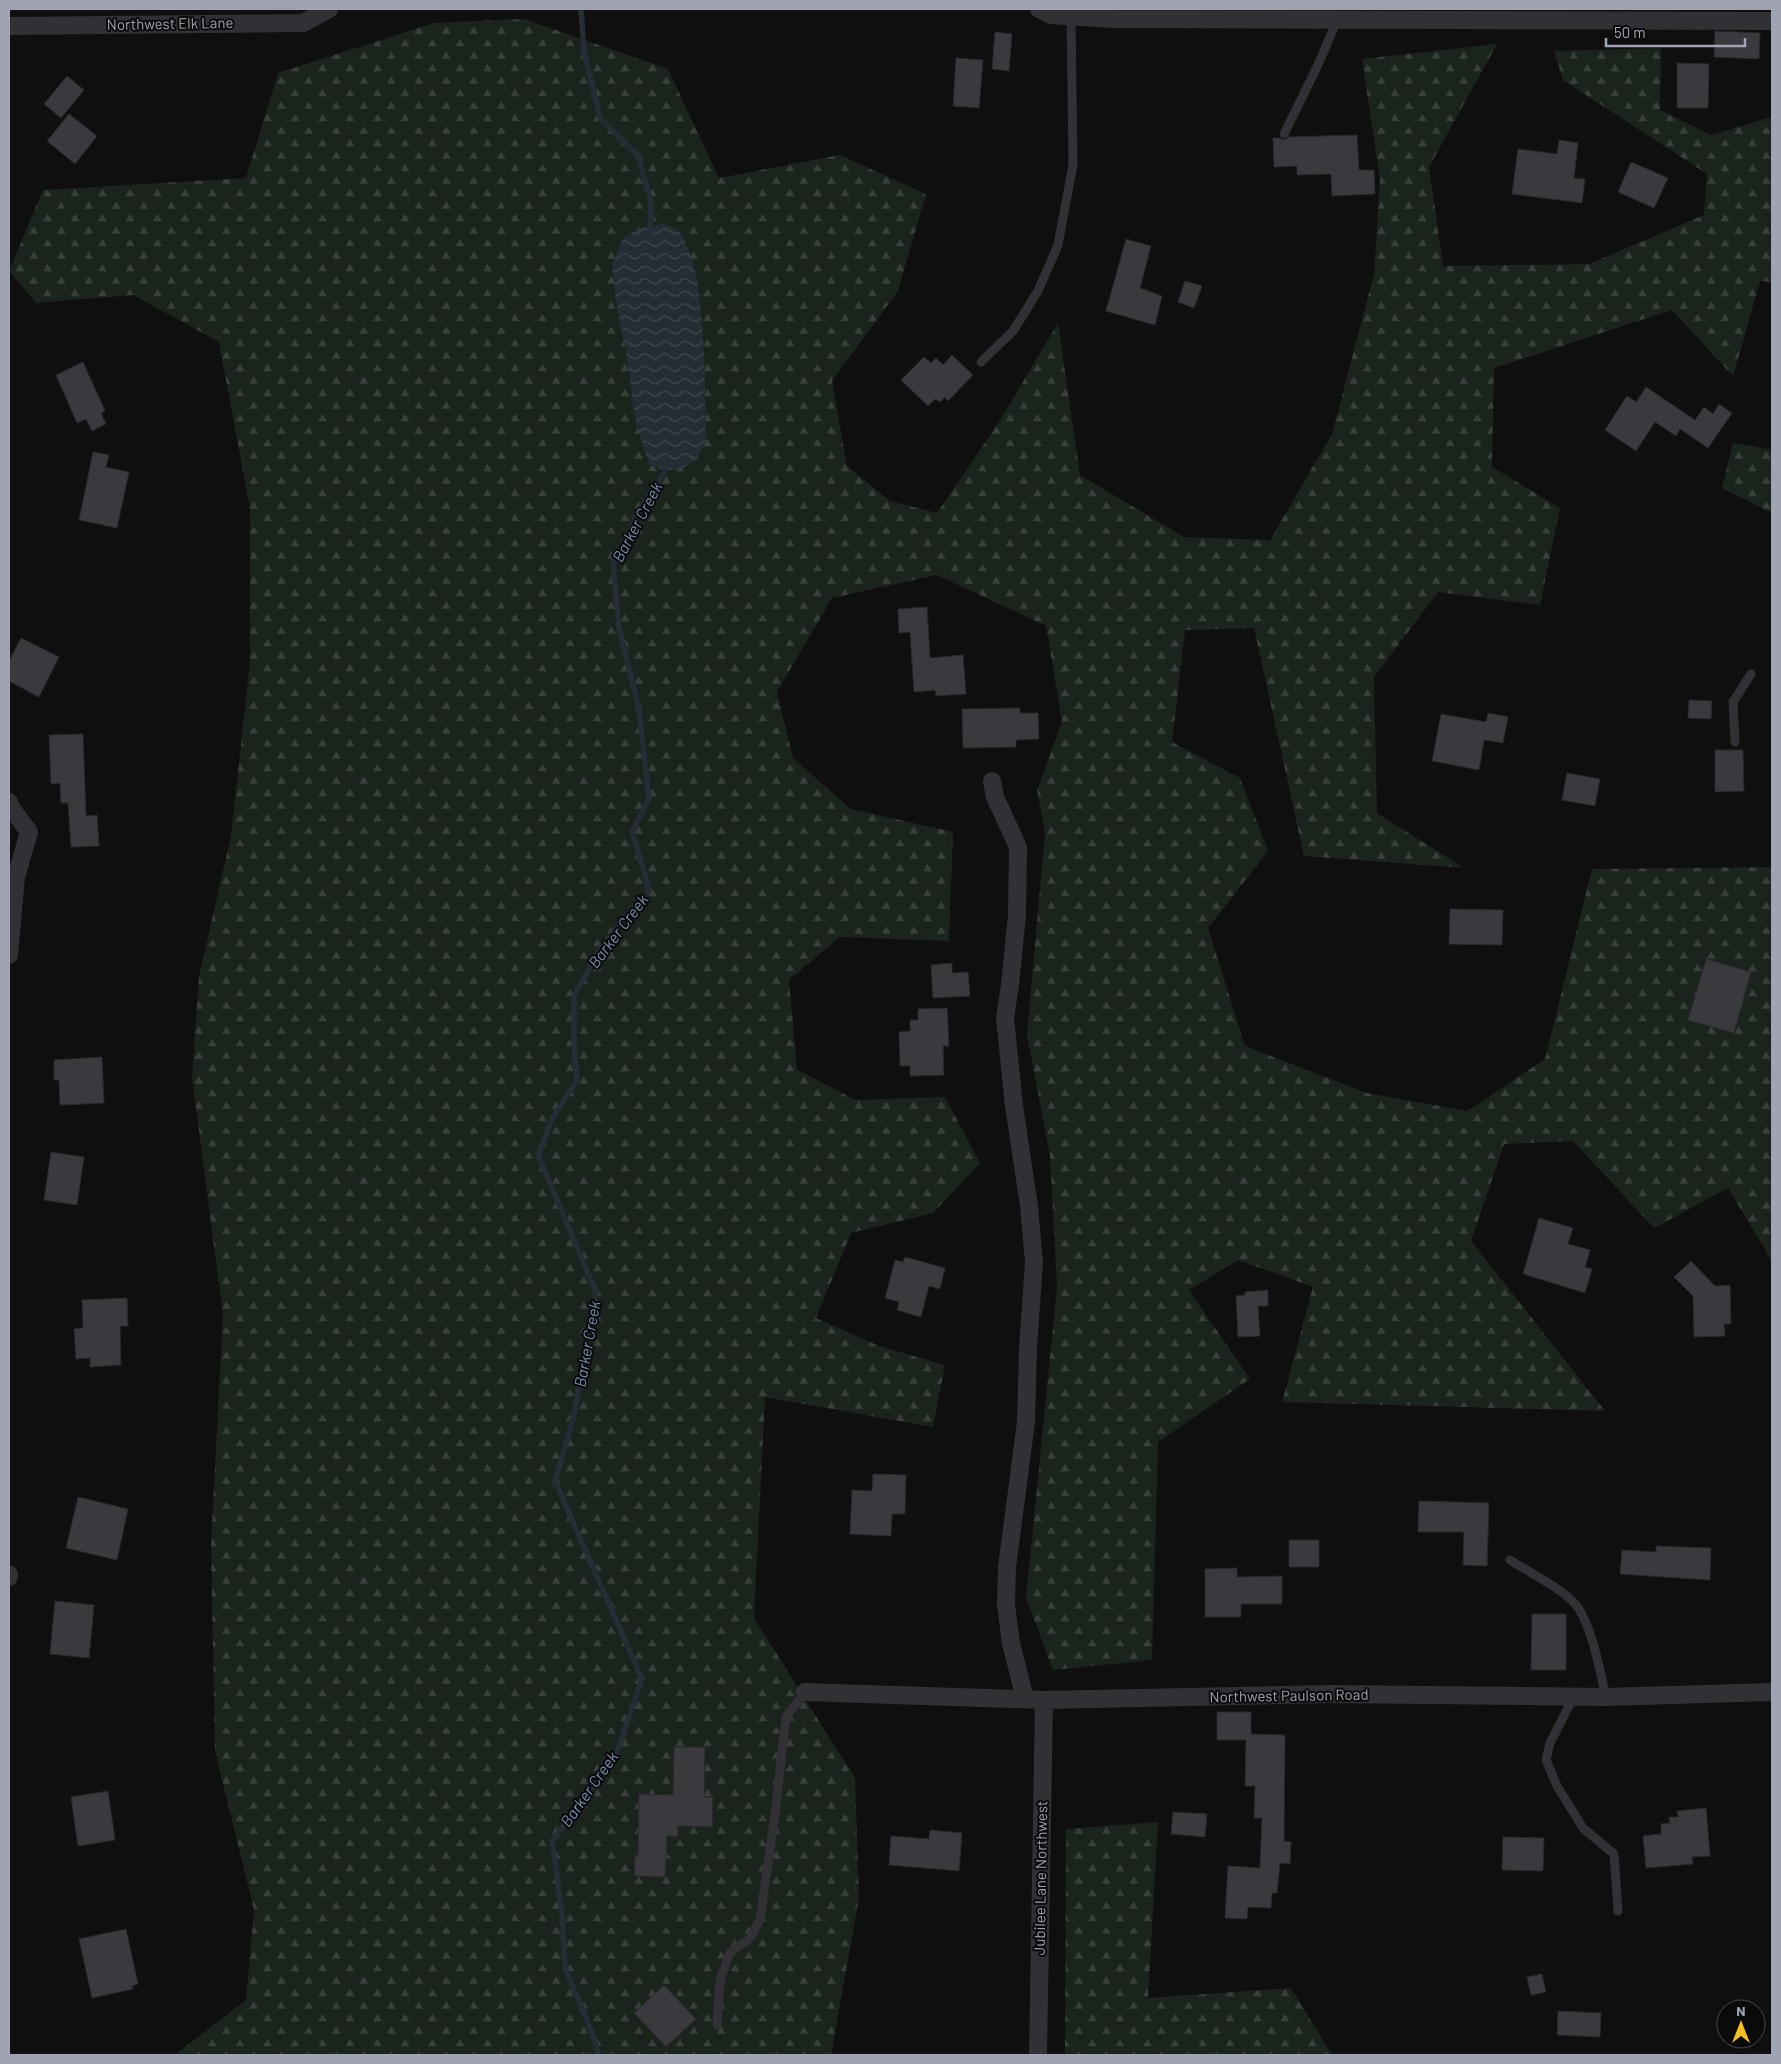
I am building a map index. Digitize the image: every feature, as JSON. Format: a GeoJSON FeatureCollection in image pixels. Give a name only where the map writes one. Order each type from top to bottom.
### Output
{"type":"FeatureCollection","features":[{"type":"Feature","properties":{"kind":"street","name":"Northwest Elk Lane"},"geometry":{"type":"LineString","coordinates":[[9,26],[303,23],[328,9]]}},
{"type":"Feature","properties":{"kind":"street"},"geometry":{"type":"LineString","coordinates":[[1039,9],[1050,14],[1112,19],[1772,21]]}},
{"type":"Feature","properties":{"kind":"street"},"geometry":{"type":"LineString","coordinates":[[992,781],[995,797],[1018,848],[1017,915],[1005,1018],[1008,1059],[1029,1206],[1034,1262],[1028,1348],[1026,1422],[1007,1567],[1006,1599],[1011,1643],[1025,1699]]}},
{"type":"Feature","properties":{"kind":"street"},"geometry":{"type":"LineString","coordinates":[[9,802],[9,805],[29,832],[16,877],[9,955]]}},
{"type":"Feature","properties":{"kind":"street","name":"Northwest Paulson Road"},"geometry":{"type":"LineString","coordinates":[[805,1692],[1044,1700],[1332,1694],[1606,1697],[1772,1692]]}},
{"type":"Feature","properties":{"kind":"street","name":"Jubilee Lane Northwest"},"geometry":{"type":"LineString","coordinates":[[1038,2055],[1044,1700]]}},
{"type":"Feature","properties":{"kind":"lane"},"geometry":{"type":"LineString","coordinates":[[981,362],[1013,331],[1038,291],[1058,245],[1073,166],[1071,16]]}},
{"type":"Feature","properties":{"kind":"lane"},"geometry":{"type":"LineString","coordinates":[[1284,134],[1318,65],[1337,20]]}},
{"type":"Feature","properties":{"kind":"lane"},"geometry":{"type":"LineString","coordinates":[[1735,742],[1733,702],[1751,674]]}},
{"type":"Feature","properties":{"kind":"lane"},"geometry":{"type":"LineString","coordinates":[[1510,1560],[1564,1594],[1578,1608],[1594,1646],[1606,1697]]}},
{"type":"Feature","properties":{"kind":"lane"},"geometry":{"type":"LineString","coordinates":[[717,2025],[720,1980],[730,1953],[751,1937],[760,1919],[786,1717],[805,1692]]}},
{"type":"Feature","properties":{"kind":"lane"},"geometry":{"type":"LineString","coordinates":[[1574,1696],[1550,1743],[1546,1760],[1557,1786],[1582,1828],[1614,1854],[1618,1910]]}},
{"type":"Feature","properties":{"kind":"green space"},"geometry":{"type":"Polygon","coordinates":[[[524,19],[668,69],[719,178],[840,155],[926,194],[898,291],[832,381],[847,466],[890,501],[937,513],[999,422],[1058,323],[1080,475],[1184,537],[1270,540],[1332,434],[1374,274],[1380,180],[1362,59],[1497,44],[1429,167],[1443,266],[1589,264],[1704,215],[1707,174],[1563,80],[1554,51],[1661,48],[1660,110],[1711,135],[1772,117],[1772,282],[1760,281],[1733,376],[1672,310],[1494,368],[1492,467],[1560,508],[1540,605],[1438,592],[1374,677],[1377,813],[1464,868],[1304,856],[1254,628],[1185,630],[1172,742],[1240,778],[1268,851],[1208,928],[1245,1046],[1367,1093],[1467,1111],[1545,1059],[1592,869],[1772,867],[1772,1261],[1728,1188],[1654,1228],[1573,1141],[1504,1144],[1471,1241],[1605,1411],[1282,1402],[1313,1287],[1238,1260],[1189,1290],[1250,1379],[1158,1442],[1152,1660],[1053,1670],[1026,1598],[1057,1287],[1050,1155],[1027,1035],[1045,832],[1037,790],[1062,722],[1046,626],[937,575],[832,598],[777,692],[793,758],[851,809],[953,832],[949,941],[840,937],[789,980],[797,1069],[855,1100],[945,1097],[980,1163],[933,1213],[851,1233],[816,1318],[879,1346],[945,1365],[933,1427],[765,1397],[754,1618],[855,1778],[859,1898],[831,2055],[166,2055],[176,2054],[246,2000],[254,1910],[215,1751],[211,1544],[223,1315],[192,1077],[199,976],[231,836],[250,661],[250,509],[219,342],[133,295],[36,303],[9,271],[43,190],[246,178],[278,73],[434,23],[524,19]],[[665,224],[616,301],[649,464],[665,471],[682,469],[704,380],[701,310],[689,248],[680,232],[665,224]]]}},
{"type":"Feature","properties":{"kind":"green space"},"geometry":{"type":"Polygon","coordinates":[[[1733,443],[1772,450],[1772,513],[1722,488],[1733,443]]]}},
{"type":"Feature","properties":{"kind":"green space"},"geometry":{"type":"Polygon","coordinates":[[[1158,1822],[1148,1998],[1291,1988],[1332,2055],[1065,2055],[1066,1829],[1158,1822]]]}},
{"type":"Feature","properties":{"kind":"water"},"geometry":{"type":"Polygon","coordinates":[[[665,224],[680,232],[690,252],[696,276],[703,333],[706,440],[697,459],[682,469],[665,471],[649,464],[634,415],[629,369],[616,301],[612,264],[623,238],[638,229],[665,224]]]}},
{"type":"Feature","properties":{"kind":"building"},"geometry":{"type":"Polygon","coordinates":[[[1715,31],[1760,33],[1759,59],[1714,57],[1715,31]]]}},
{"type":"Feature","properties":{"kind":"building"},"geometry":{"type":"Polygon","coordinates":[[[995,32],[1012,34],[1009,71],[992,69],[995,32]]]}},
{"type":"Feature","properties":{"kind":"building"},"geometry":{"type":"Polygon","coordinates":[[[956,58],[983,60],[979,108],[953,106],[956,58]]]}},
{"type":"Feature","properties":{"kind":"building"},"geometry":{"type":"Polygon","coordinates":[[[1677,63],[1709,64],[1708,108],[1677,108],[1677,63]]]}},
{"type":"Feature","properties":{"kind":"building"},"geometry":{"type":"Polygon","coordinates":[[[67,76],[84,90],[61,118],[44,104],[67,76]]]}},
{"type":"Feature","properties":{"kind":"building"},"geometry":{"type":"Polygon","coordinates":[[[69,114],[97,136],[75,164],[47,141],[69,114]]]}},
{"type":"Feature","properties":{"kind":"building"},"geometry":{"type":"Polygon","coordinates":[[[1357,135],[1359,170],[1374,170],[1375,194],[1332,196],[1331,174],[1297,175],[1297,166],[1274,167],[1273,138],[1284,140],[1289,137],[1357,135]]]}},
{"type":"Feature","properties":{"kind":"building"},"geometry":{"type":"Polygon","coordinates":[[[1559,140],[1578,143],[1574,178],[1585,179],[1582,203],[1512,194],[1518,149],[1557,154],[1559,140]]]}},
{"type":"Feature","properties":{"kind":"building"},"geometry":{"type":"Polygon","coordinates":[[[1631,162],[1668,178],[1654,208],[1618,192],[1631,162]]]}},
{"type":"Feature","properties":{"kind":"building"},"geometry":{"type":"Polygon","coordinates":[[[1126,239],[1151,246],[1140,288],[1162,296],[1155,325],[1106,311],[1126,239]]]}},
{"type":"Feature","properties":{"kind":"building"},"geometry":{"type":"Polygon","coordinates":[[[1185,281],[1202,286],[1194,308],[1178,302],[1185,281]]]}},
{"type":"Feature","properties":{"kind":"building"},"geometry":{"type":"Polygon","coordinates":[[[952,355],[973,375],[948,401],[945,397],[940,402],[935,399],[928,406],[901,380],[924,357],[931,363],[936,358],[943,365],[952,355]]]}},
{"type":"Feature","properties":{"kind":"building"},"geometry":{"type":"Polygon","coordinates":[[[83,362],[105,411],[101,413],[106,424],[92,431],[86,419],[77,423],[56,375],[83,362]]]}},
{"type":"Feature","properties":{"kind":"building"},"geometry":{"type":"Polygon","coordinates":[[[1646,387],[1695,420],[1704,407],[1713,414],[1719,404],[1732,413],[1708,448],[1680,429],[1676,436],[1655,422],[1636,451],[1605,430],[1627,396],[1636,402],[1646,387]]]}},
{"type":"Feature","properties":{"kind":"building"},"geometry":{"type":"Polygon","coordinates":[[[93,452],[109,455],[106,467],[129,472],[117,528],[79,520],[93,452]]]}},
{"type":"Feature","properties":{"kind":"building"},"geometry":{"type":"Polygon","coordinates":[[[927,607],[930,658],[963,655],[966,694],[936,696],[935,690],[914,692],[910,632],[899,633],[898,609],[927,607]]]}},
{"type":"Feature","properties":{"kind":"building"},"geometry":{"type":"Polygon","coordinates":[[[21,638],[59,657],[39,697],[9,681],[9,661],[21,638]]]}},
{"type":"Feature","properties":{"kind":"building"},"geometry":{"type":"Polygon","coordinates":[[[1689,700],[1712,701],[1711,719],[1688,718],[1689,700]]]}},
{"type":"Feature","properties":{"kind":"building"},"geometry":{"type":"Polygon","coordinates":[[[1020,708],[1020,713],[1038,713],[1039,739],[1016,740],[1016,747],[963,748],[962,709],[1020,708]]]}},
{"type":"Feature","properties":{"kind":"building"},"geometry":{"type":"Polygon","coordinates":[[[1488,713],[1508,717],[1503,743],[1484,740],[1479,770],[1432,761],[1441,714],[1486,722],[1488,713]]]}},
{"type":"Feature","properties":{"kind":"building"},"geometry":{"type":"Polygon","coordinates":[[[83,734],[86,816],[97,815],[99,846],[71,847],[68,803],[61,803],[60,783],[51,784],[49,735],[83,734]]]}},
{"type":"Feature","properties":{"kind":"building"},"geometry":{"type":"Polygon","coordinates":[[[1715,750],[1743,750],[1744,791],[1715,792],[1715,750]]]}},
{"type":"Feature","properties":{"kind":"building"},"geometry":{"type":"Polygon","coordinates":[[[1567,773],[1600,779],[1595,806],[1562,800],[1567,773]]]}},
{"type":"Feature","properties":{"kind":"building"},"geometry":{"type":"Polygon","coordinates":[[[1450,909],[1503,910],[1502,945],[1449,944],[1450,909]]]}},
{"type":"Feature","properties":{"kind":"building"},"geometry":{"type":"Polygon","coordinates":[[[1706,959],[1751,972],[1734,1033],[1688,1020],[1706,959]]]}},
{"type":"Feature","properties":{"kind":"building"},"geometry":{"type":"Polygon","coordinates":[[[952,963],[952,973],[968,972],[970,996],[933,998],[931,965],[952,963]]]}},
{"type":"Feature","properties":{"kind":"building"},"geometry":{"type":"Polygon","coordinates":[[[947,1008],[949,1046],[943,1046],[944,1075],[910,1076],[910,1066],[900,1066],[899,1032],[910,1031],[910,1020],[918,1020],[918,1009],[947,1008]]]}},
{"type":"Feature","properties":{"kind":"building"},"geometry":{"type":"Polygon","coordinates":[[[102,1057],[104,1103],[60,1105],[59,1080],[54,1080],[54,1060],[102,1057]]]}},
{"type":"Feature","properties":{"kind":"building"},"geometry":{"type":"Polygon","coordinates":[[[51,1152],[84,1157],[77,1205],[44,1200],[51,1152]]]}},
{"type":"Feature","properties":{"kind":"building"},"geometry":{"type":"Polygon","coordinates":[[[1539,1218],[1573,1228],[1568,1244],[1590,1250],[1585,1267],[1592,1269],[1585,1293],[1523,1274],[1539,1218]]]}},
{"type":"Feature","properties":{"kind":"building"},"geometry":{"type":"Polygon","coordinates":[[[905,1257],[945,1268],[940,1289],[929,1286],[921,1317],[897,1310],[899,1302],[885,1298],[895,1260],[903,1262],[905,1257]]]}},
{"type":"Feature","properties":{"kind":"building"},"geometry":{"type":"Polygon","coordinates":[[[1691,1261],[1715,1286],[1730,1285],[1731,1324],[1724,1324],[1725,1336],[1694,1337],[1693,1296],[1674,1277],[1691,1261]]]}},
{"type":"Feature","properties":{"kind":"building"},"geometry":{"type":"Polygon","coordinates":[[[1268,1290],[1268,1306],[1258,1306],[1260,1336],[1238,1337],[1236,1296],[1245,1295],[1245,1292],[1268,1290]]]}},
{"type":"Feature","properties":{"kind":"building"},"geometry":{"type":"Polygon","coordinates":[[[127,1298],[128,1326],[120,1326],[121,1365],[90,1367],[90,1358],[76,1359],[74,1329],[83,1328],[82,1300],[127,1298]]]}},
{"type":"Feature","properties":{"kind":"building"},"geometry":{"type":"Polygon","coordinates":[[[873,1474],[906,1475],[905,1514],[892,1514],[891,1536],[850,1534],[852,1490],[872,1491],[873,1474]]]}},
{"type":"Feature","properties":{"kind":"building"},"geometry":{"type":"Polygon","coordinates":[[[78,1497],[128,1509],[117,1560],[66,1548],[78,1497]]]}},
{"type":"Feature","properties":{"kind":"building"},"geometry":{"type":"Polygon","coordinates":[[[1419,1501],[1489,1503],[1487,1566],[1463,1565],[1464,1532],[1418,1532],[1419,1501]]]}},
{"type":"Feature","properties":{"kind":"building"},"geometry":{"type":"Polygon","coordinates":[[[1289,1540],[1319,1540],[1319,1567],[1289,1567],[1289,1540]]]}},
{"type":"Feature","properties":{"kind":"building"},"geometry":{"type":"Polygon","coordinates":[[[1656,1546],[1711,1548],[1710,1580],[1620,1574],[1622,1550],[1656,1552],[1656,1546]]]}},
{"type":"Feature","properties":{"kind":"building"},"geometry":{"type":"Polygon","coordinates":[[[1237,1568],[1237,1577],[1282,1576],[1282,1604],[1241,1604],[1241,1617],[1205,1617],[1205,1569],[1237,1568]]]}},
{"type":"Feature","properties":{"kind":"building"},"geometry":{"type":"Polygon","coordinates":[[[55,1601],[94,1605],[89,1658],[50,1654],[55,1601]]]}},
{"type":"Feature","properties":{"kind":"building"},"geometry":{"type":"Polygon","coordinates":[[[1532,1614],[1566,1614],[1566,1670],[1531,1670],[1532,1614]]]}},
{"type":"Feature","properties":{"kind":"building"},"geometry":{"type":"Polygon","coordinates":[[[1217,1712],[1251,1712],[1251,1734],[1285,1735],[1284,1841],[1291,1842],[1290,1864],[1280,1863],[1277,1893],[1272,1893],[1271,1908],[1248,1907],[1247,1919],[1225,1918],[1228,1866],[1260,1868],[1262,1818],[1254,1818],[1255,1786],[1245,1786],[1246,1740],[1217,1740],[1217,1712]]]}},
{"type":"Feature","properties":{"kind":"building"},"geometry":{"type":"Polygon","coordinates":[[[674,1747],[705,1747],[704,1797],[713,1797],[712,1827],[678,1826],[678,1837],[667,1836],[665,1877],[634,1876],[635,1859],[638,1859],[639,1794],[673,1795],[674,1747]]]}},
{"type":"Feature","properties":{"kind":"building"},"geometry":{"type":"Polygon","coordinates":[[[108,1791],[115,1840],[78,1846],[71,1797],[108,1791]]]}},
{"type":"Feature","properties":{"kind":"building"},"geometry":{"type":"Polygon","coordinates":[[[1706,1808],[1710,1856],[1692,1857],[1693,1864],[1646,1868],[1643,1836],[1661,1834],[1661,1824],[1670,1823],[1669,1817],[1678,1817],[1677,1811],[1706,1808]]]}},
{"type":"Feature","properties":{"kind":"building"},"geometry":{"type":"Polygon","coordinates":[[[1173,1812],[1207,1814],[1205,1837],[1171,1834],[1173,1812]]]}},
{"type":"Feature","properties":{"kind":"building"},"geometry":{"type":"Polygon","coordinates":[[[930,1830],[962,1833],[959,1871],[889,1865],[891,1836],[929,1839],[930,1830]]]}},
{"type":"Feature","properties":{"kind":"building"},"geometry":{"type":"Polygon","coordinates":[[[1503,1837],[1544,1838],[1543,1871],[1502,1870],[1503,1837]]]}},
{"type":"Feature","properties":{"kind":"building"},"geometry":{"type":"Polygon","coordinates":[[[126,1929],[138,1984],[132,1986],[133,1989],[92,1998],[79,1939],[126,1929]]]}},
{"type":"Feature","properties":{"kind":"building"},"geometry":{"type":"Polygon","coordinates":[[[1542,1974],[1546,1992],[1531,1995],[1527,1977],[1542,1974]]]}},
{"type":"Feature","properties":{"kind":"building"},"geometry":{"type":"Polygon","coordinates":[[[664,1985],[696,2019],[666,2047],[634,2013],[664,1985]]]}},
{"type":"Feature","properties":{"kind":"building"},"geometry":{"type":"Polygon","coordinates":[[[1558,2011],[1601,2013],[1600,2037],[1557,2035],[1558,2011]]]}},
{"type":"Feature","properties":{"kind":"waterway","name":"Barker Creek"},"geometry":{"type":"LineString","coordinates":[[581,9],[584,51],[600,118],[638,156],[651,202],[650,232]]}},
{"type":"Feature","properties":{"kind":"waterway","name":"Barker Creek"},"geometry":{"type":"LineString","coordinates":[[599,2055],[591,2030],[565,1968],[562,1913],[552,1841],[615,1758],[642,1679],[555,1481],[573,1419],[596,1292],[538,1155],[552,1119],[577,1080],[574,1048],[574,996],[599,950],[649,889],[632,831],[649,799],[639,709],[619,628],[613,564],[640,509],[665,471],[664,463]]}}]}
